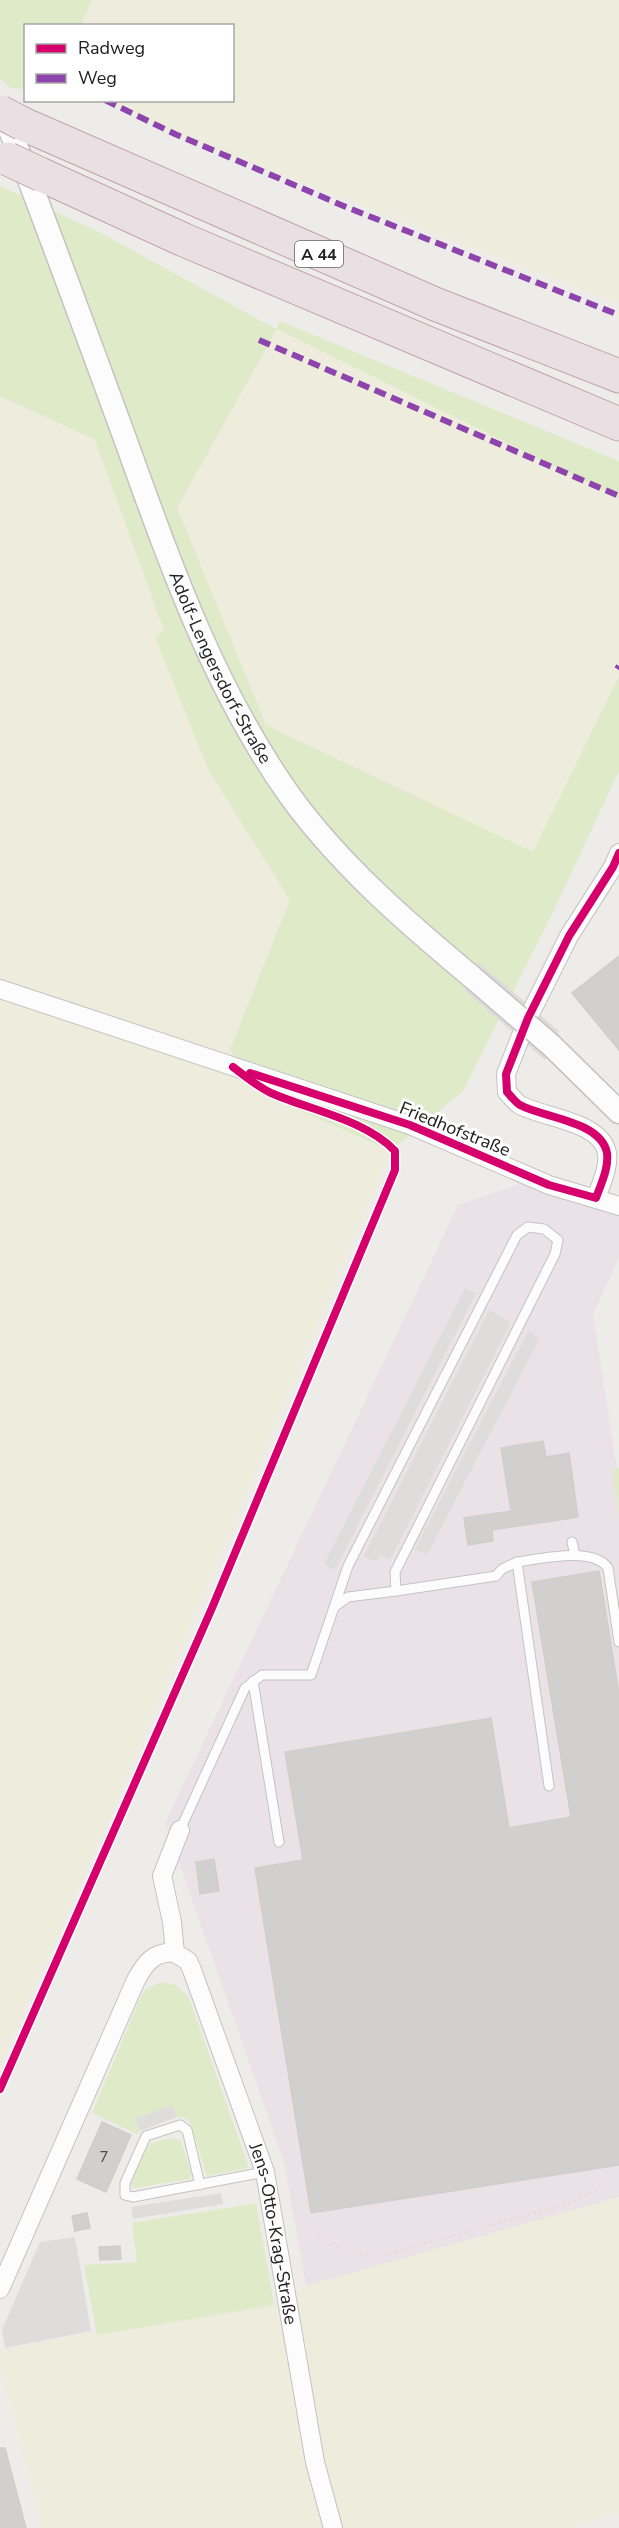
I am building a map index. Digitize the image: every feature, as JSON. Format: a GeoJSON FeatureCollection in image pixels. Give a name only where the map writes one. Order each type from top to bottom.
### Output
{"type":"FeatureCollection","features":[{"type":"Feature","properties":{"kind":"highway","name":"A 44"},"geometry":{"type":"LineString","coordinates":[[8,114],[435,304],[619,376]]}},
{"type":"Feature","properties":{"kind":"highway","name":"A 44"},"geometry":{"type":"LineString","coordinates":[[4,158],[184,240],[619,424]]}},
{"type":"Feature","properties":{"kind":"street","name":"Adolf-Lengersdorf-Straße"},"geometry":{"type":"LineString","coordinates":[[8,114],[176,580],[211,662],[242,718],[290,795],[324,838],[360,877],[404,919],[552,1046],[619,1112]]}},
{"type":"Feature","properties":{"kind":"street"},"geometry":{"type":"LineString","coordinates":[[596,1198],[606,1169],[607,1154],[603,1144],[592,1132],[518,1105],[507,1092],[506,1074],[528,1018],[564,946],[613,867],[619,853]]}},
{"type":"Feature","properties":{"kind":"street","name":"Friedhofstraße"},"geometry":{"type":"LineString","coordinates":[[0,989],[410,1125],[549,1185],[619,1206]]}},
{"type":"Feature","properties":{"kind":"street"},"geometry":{"type":"LineString","coordinates":[[0,2289],[136,1980],[145,1963],[157,1954],[175,1953],[172,1922],[162,1876],[180,1830]]}},
{"type":"Feature","properties":{"kind":"street","name":"Jens-Otto-Krag-Straße"},"geometry":{"type":"LineString","coordinates":[[175,1953],[188,1961],[192,1970],[265,2172],[315,2462],[333,2528]]}},
{"type":"Feature","properties":{"kind":"lane"},"geometry":{"type":"LineString","coordinates":[[180,1830],[245,1688],[262,1675],[275,1673],[311,1675],[348,1566],[517,1235],[528,1227],[544,1229],[558,1240],[555,1254],[395,1572],[396,1591]]}},
{"type":"Feature","properties":{"kind":"lane"},"geometry":{"type":"LineString","coordinates":[[572,1542],[575,1556]]}},
{"type":"Feature","properties":{"kind":"lane"},"geometry":{"type":"LineString","coordinates":[[334,1606],[348,1597],[496,1576],[502,1569],[517,1562],[575,1556],[598,1558],[608,1568],[619,1642]]}},
{"type":"Feature","properties":{"kind":"lane"},"geometry":{"type":"LineString","coordinates":[[517,1562],[549,1786]]}},
{"type":"Feature","properties":{"kind":"lane"},"geometry":{"type":"LineString","coordinates":[[253,1680],[279,1842]]}},
{"type":"Feature","properties":{"kind":"lane"},"geometry":{"type":"LineString","coordinates":[[200,2186],[186,2130],[180,2125],[146,2136],[125,2183],[124,2191],[125,2195],[133,2197],[200,2186],[265,2172]]}},
{"type":"Feature","properties":{"kind":"path"},"geometry":{"type":"LineString","coordinates":[[311,2231],[347,2251],[377,2258],[576,2201],[599,2188],[602,2175]]}},
{"type":"Feature","properties":{"kind":"shaded area"},"geometry":{"type":"Polygon","coordinates":[[[92,0],[619,0],[619,304],[175,134],[107,102],[234,102],[234,24],[82,24],[92,0]]]}},
{"type":"Feature","properties":{"kind":"shaded area"},"geometry":{"type":"Polygon","coordinates":[[[277,329],[619,498],[619,676],[534,852],[266,725],[177,509],[277,329]]]}},
{"type":"Feature","properties":{"kind":"shaded area"},"geometry":{"type":"Polygon","coordinates":[[[0,396],[95,440],[164,631],[155,637],[208,769],[290,900],[230,1050],[268,1096],[391,1151],[111,1815],[0,2066],[0,396]]]}},
{"type":"Feature","properties":{"kind":"shaded area"},"geometry":{"type":"Polygon","coordinates":[[[531,1180],[619,1216],[619,1257],[593,1315],[619,1481],[619,2197],[306,2286],[284,2162],[165,1823],[458,1205],[531,1180]]]}},
{"type":"Feature","properties":{"kind":"shaded area"},"geometry":{"type":"Polygon","coordinates":[[[465,1288],[476,1293],[335,1570],[324,1564],[465,1288]]]}},
{"type":"Feature","properties":{"kind":"shaded area"},"geometry":{"type":"Polygon","coordinates":[[[489,1310],[511,1322],[390,1560],[380,1555],[376,1562],[364,1556],[489,1310]]]}},
{"type":"Feature","properties":{"kind":"shaded area"},"geometry":{"type":"Polygon","coordinates":[[[528,1331],[540,1338],[427,1555],[415,1549],[528,1331]]]}},
{"type":"Feature","properties":{"kind":"shaded area"},"geometry":{"type":"Polygon","coordinates":[[[172,2105],[177,2117],[140,2131],[135,2119],[172,2105]]]}},
{"type":"Feature","properties":{"kind":"shaded area"},"geometry":{"type":"Polygon","coordinates":[[[221,2193],[223,2204],[133,2219],[131,2207],[221,2193]]]}},
{"type":"Feature","properties":{"kind":"shaded area"},"geometry":{"type":"Polygon","coordinates":[[[619,2197],[619,2512],[570,2528],[42,2528],[0,2366],[0,2351],[96,2331],[97,2335],[274,2305],[306,2286],[619,2197]]]}},
{"type":"Feature","properties":{"kind":"shaded area"},"geometry":{"type":"Polygon","coordinates":[[[75,2237],[91,2331],[5,2348],[2,2330],[40,2242],[75,2237]]]}},
{"type":"Feature","properties":{"kind":"green space"},"geometry":{"type":"Polygon","coordinates":[[[0,0],[92,0],[81,24],[24,24],[24,89],[11,88],[0,79],[0,0]]]}},
{"type":"Feature","properties":{"kind":"green space"},"geometry":{"type":"Polygon","coordinates":[[[0,186],[99,232],[276,329],[280,321],[619,461],[619,498],[277,329],[177,508],[266,725],[533,852],[619,676],[619,771],[554,910],[463,1091],[391,1151],[268,1096],[230,1050],[290,900],[208,769],[155,637],[164,630],[95,440],[0,396],[0,186]]]}},
{"type":"Feature","properties":{"kind":"green space"},"geometry":{"type":"Polygon","coordinates":[[[619,1468],[619,1515],[612,1469],[619,1468]]]}},
{"type":"Feature","properties":{"kind":"green space"},"geometry":{"type":"Polygon","coordinates":[[[160,1982],[176,1985],[189,1998],[249,2168],[207,2176],[190,2122],[185,2118],[177,2117],[172,2105],[135,2119],[140,2131],[137,2134],[92,2113],[140,1999],[145,1990],[160,1982]]]}},
{"type":"Feature","properties":{"kind":"green space"},"geometry":{"type":"Polygon","coordinates":[[[171,2138],[181,2141],[191,2173],[190,2179],[133,2188],[131,2184],[147,2147],[152,2143],[171,2138]]]}},
{"type":"Feature","properties":{"kind":"green space"},"geometry":{"type":"Polygon","coordinates":[[[256,2203],[274,2305],[97,2335],[84,2265],[137,2262],[132,2223],[256,2203]]]}},
{"type":"Feature","properties":{"kind":"pier"},"geometry":{"type":"Polygon","coordinates":[[[478,962],[559,1031],[545,1060],[465,991],[478,962]]]}},
{"type":"Feature","properties":{"kind":"building"},"geometry":{"type":"Polygon","coordinates":[[[619,956],[619,1050],[572,993],[619,956]]]}},
{"type":"Feature","properties":{"kind":"building"},"geometry":{"type":"Polygon","coordinates":[[[543,1441],[546,1457],[569,1453],[578,1517],[492,1530],[493,1541],[468,1545],[464,1518],[511,1511],[501,1448],[543,1441]]]}},
{"type":"Feature","properties":{"kind":"building"},"geometry":{"type":"Polygon","coordinates":[[[599,1571],[619,1694],[619,2165],[311,2213],[255,1868],[303,1860],[285,1752],[491,1718],[509,1828],[571,1817],[532,1582],[599,1571]]]}},
{"type":"Feature","properties":{"kind":"building"},"geometry":{"type":"Polygon","coordinates":[[[214,1859],[219,1891],[200,1894],[196,1862],[214,1859]]]}},
{"type":"Feature","properties":{"kind":"building"},"geometry":{"type":"Polygon","coordinates":[[[102,2122],[131,2135],[106,2192],[77,2179],[102,2122]]]}},
{"type":"Feature","properties":{"kind":"building"},"geometry":{"type":"Polygon","coordinates":[[[87,2213],[90,2228],[75,2231],[72,2216],[87,2213]]]}},
{"type":"Feature","properties":{"kind":"building"},"geometry":{"type":"Polygon","coordinates":[[[120,2246],[121,2259],[100,2260],[99,2247],[120,2246]]]}},
{"type":"Feature","properties":{"kind":"building"},"geometry":{"type":"Polygon","coordinates":[[[0,2448],[5,2448],[26,2528],[0,2528],[0,2448]]]}},
{"type":"Feature","properties":{"kind":"marked path"},"geometry":{"type":"LineString","coordinates":[[109,102],[175,134],[346,207],[619,315]]}},
{"type":"Feature","properties":{"kind":"marked path"},"geometry":{"type":"LineString","coordinates":[[259,340],[619,496]]}},
{"type":"Feature","properties":{"kind":"cycle path"},"geometry":{"type":"LineString","coordinates":[[250,1073],[410,1125],[549,1185],[596,1198],[607,1164],[607,1153],[603,1142],[583,1127],[518,1104],[507,1092],[506,1074],[528,1018],[569,936],[613,867],[619,853]]}},
{"type":"Feature","properties":{"kind":"cycle path"},"geometry":{"type":"LineString","coordinates":[[0,2089],[212,1608],[395,1170],[395,1151],[369,1131],[271,1093],[256,1085],[233,1067]]}}]}
